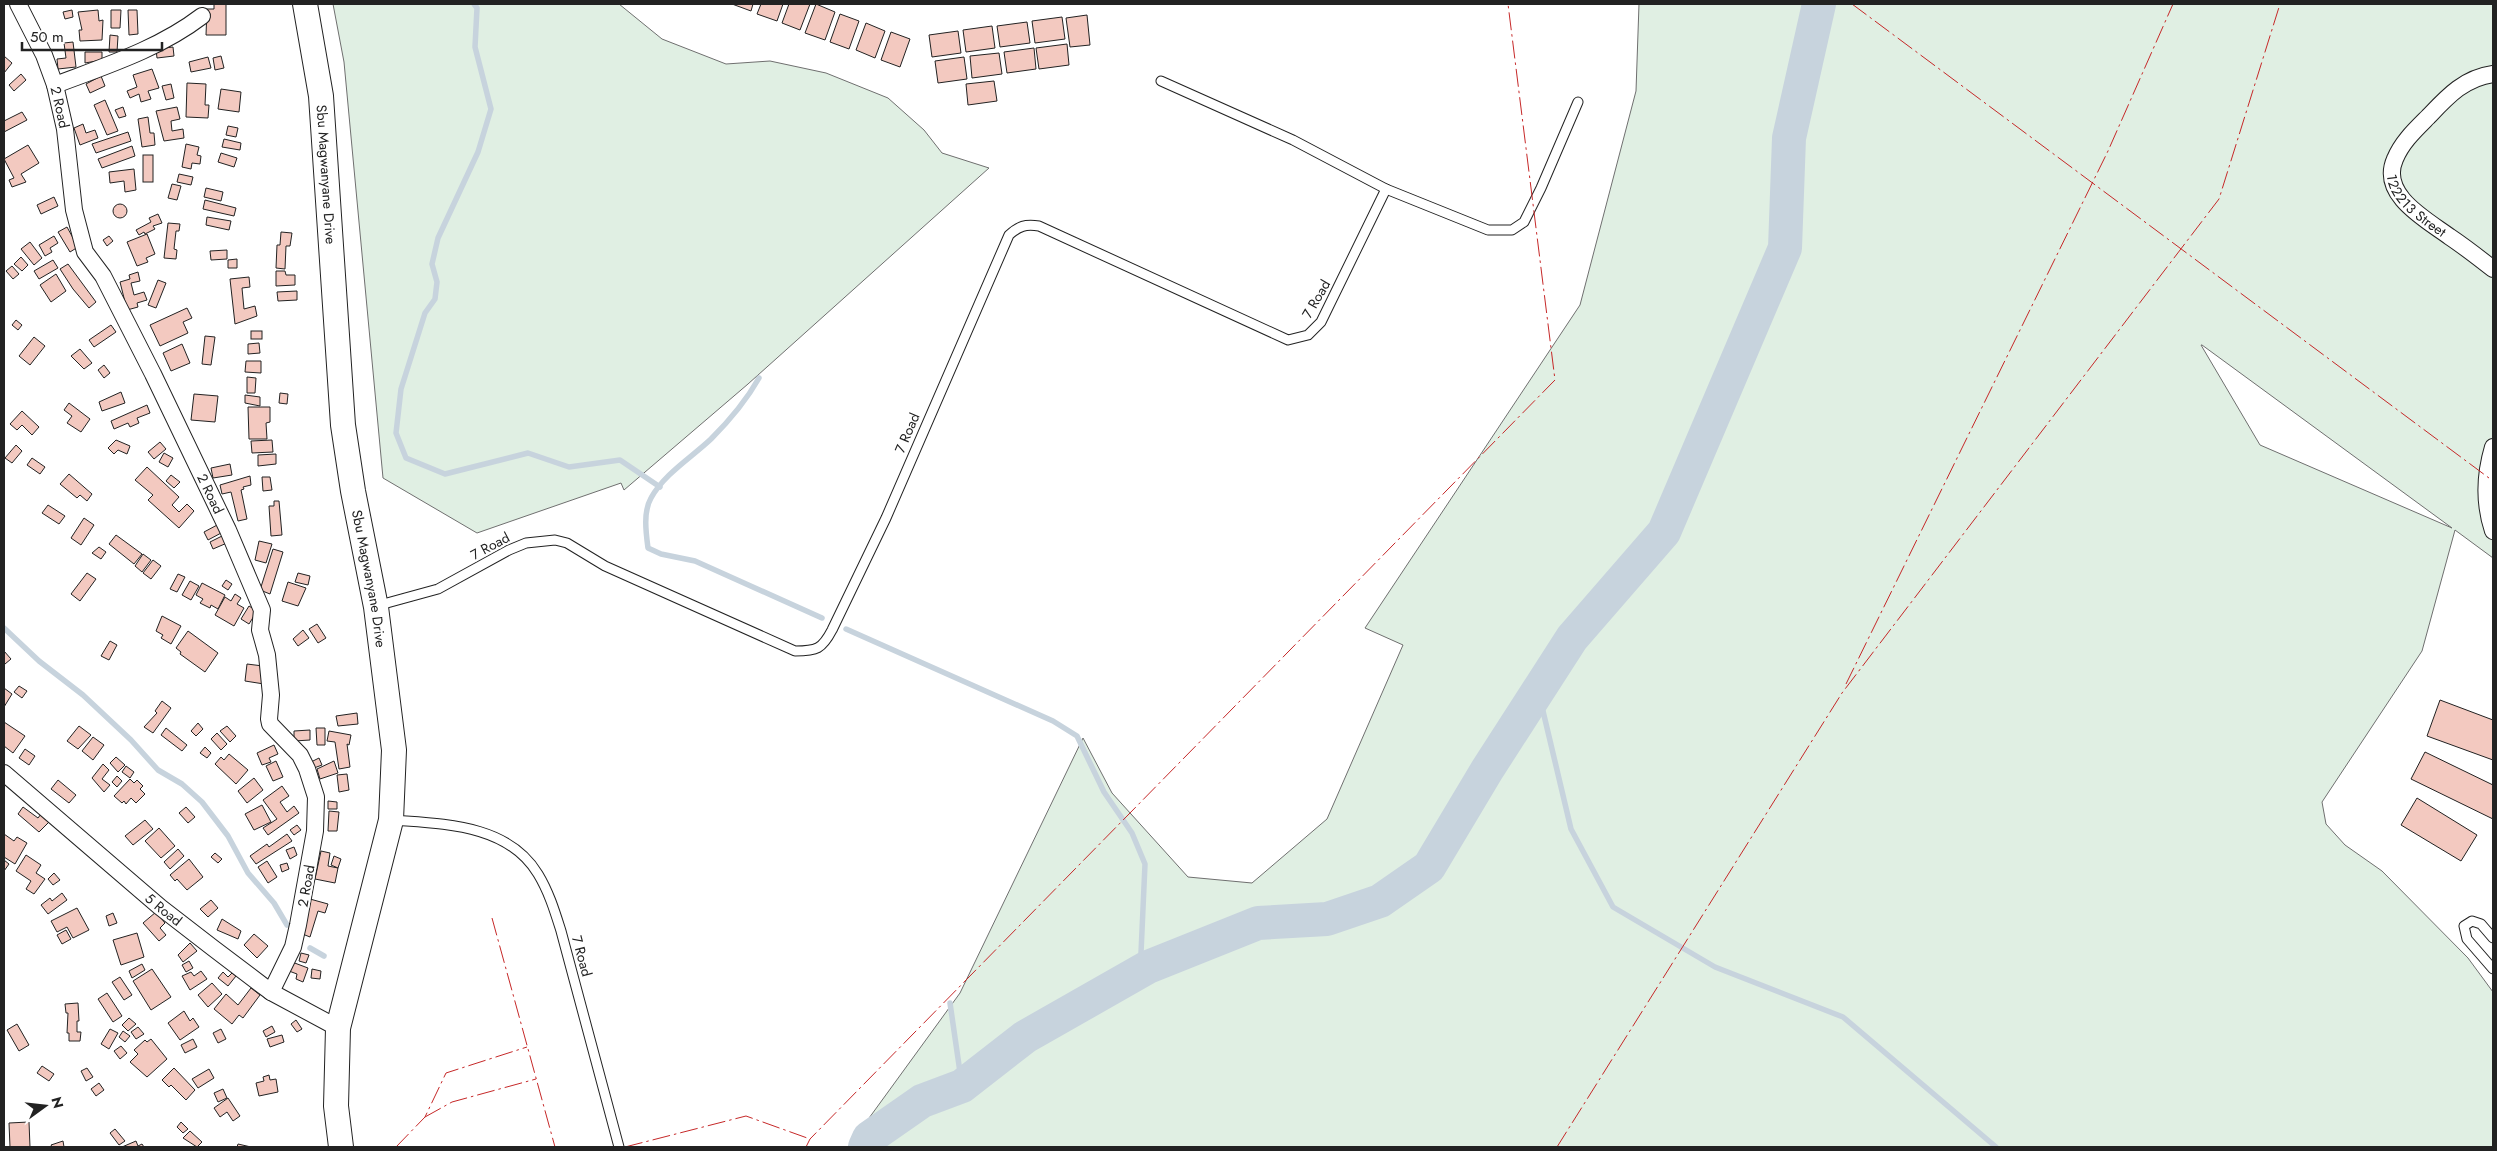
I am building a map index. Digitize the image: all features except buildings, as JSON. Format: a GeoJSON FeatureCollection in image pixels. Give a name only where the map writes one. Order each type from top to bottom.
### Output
{"type":"FeatureCollection","features":[{"type":"Feature","properties":{"kind":"main road","name":"Sbu Magwanyane Drive"},"geometry":{"type":"LineString","coordinates":[[305,4],[321,96],[344,425],[353,492],[376,606],[394,750],[391,820],[338,1028],[336,1106],[341,1147]]}},
{"type":"Feature","properties":{"kind":"street","name":"2 Road"},"geometry":{"type":"LineString","coordinates":[[18,4],[44,55],[55,85],[65,129],[74,210],[85,252],[103,276],[153,374],[228,530],[256,594],[262,610],[260,630],[267,655],[271,696],[270,724],[300,756],[307,769],[316,797],[315,831],[298,925],[290,953],[272,992]]}},
{"type":"Feature","properties":{"kind":"street"},"geometry":{"type":"LineString","coordinates":[[55,85],[130,56],[184,30],[202,16]]}},
{"type":"Feature","properties":{"kind":"street","name":"122213 Street"},"geometry":{"type":"LineString","coordinates":[[2493,74],[2478,76],[2453,91],[2408,137],[2394,160],[2392,176],[2395,187],[2411,209],[2493,269]]}},
{"type":"Feature","properties":{"kind":"street"},"geometry":{"type":"LineString","coordinates":[[2493,447],[2486,493],[2489,519],[2493,531]]}},
{"type":"Feature","properties":{"kind":"street","name":"5 Road"},"geometry":{"type":"LineString","coordinates":[[4,773],[160,907],[272,992],[338,1028]]}},
{"type":"Feature","properties":{"kind":"lane"},"geometry":{"type":"LineString","coordinates":[[1161,81],[1293,140],[1386,189],[1488,230],[1512,230],[1524,222],[1541,188],[1578,102]]}},
{"type":"Feature","properties":{"kind":"lane","name":"7 Road"},"geometry":{"type":"LineString","coordinates":[[376,606],[438,589],[509,550],[526,543],[555,540],[567,543],[605,566],[795,651],[824,645],[886,518],[1009,235],[1017,228],[1025,224],[1039,226],[1288,340],[1308,335],[1321,322],[1386,189]]}},
{"type":"Feature","properties":{"kind":"lane","name":"7 Road"},"geometry":{"type":"LineString","coordinates":[[391,820],[470,828],[502,841],[527,860],[538,873],[551,900],[561,931],[619,1147]]}},
{"type":"Feature","properties":{"kind":"lane"},"geometry":{"type":"LineString","coordinates":[[2493,938],[2481,924],[2472,921],[2464,926],[2467,939],[2493,969]]}},
{"type":"Feature","properties":{"kind":"green space"},"geometry":{"type":"Polygon","coordinates":[[[333,4],[619,4],[662,39],[726,64],[770,61],[826,73],[888,98],[924,130],[942,153],[989,168],[748,384],[624,490],[621,483],[477,533],[383,478],[344,62],[333,4]]]}},
{"type":"Feature","properties":{"kind":"green space"},"geometry":{"type":"Polygon","coordinates":[[[1639,4],[2493,4],[2493,558],[2455,530],[2422,651],[2322,802],[2326,824],[2345,845],[2382,871],[2468,958],[2493,992],[2493,1147],[848,1147],[960,993],[1083,738],[1112,793],[1188,877],[1252,883],[1327,819],[1403,645],[1365,628],[1580,305],[1636,91],[1639,4]],[[2202,345],[2260,445],[2452,528],[2202,345]]]}},
{"type":"Feature","properties":{"kind":"waterway"},"geometry":{"type":"LineString","coordinates":[[474,4],[477,8],[475,47],[491,109],[478,152],[438,238],[432,264],[437,282],[435,299],[425,313],[401,389],[396,433],[406,458],[445,474],[528,453],[569,467],[620,460],[660,487]]}},
{"type":"Feature","properties":{"kind":"waterway"},"geometry":{"type":"LineString","coordinates":[[865,1147],[869,1138],[922,1101],[962,1086],[1025,1037],[1148,967],[1258,923],[1327,919],[1380,901],[1429,867],[1487,770],[1572,638],[1664,532],[1785,248],[1789,138],[1819,4]]}},
{"type":"Feature","properties":{"kind":"waterway"},"geometry":{"type":"LineString","coordinates":[[759,378],[743,403],[724,425],[711,439],[663,481],[651,498],[648,504],[646,523],[648,548],[661,554],[695,561],[822,618]]}},
{"type":"Feature","properties":{"kind":"waterway"},"geometry":{"type":"LineString","coordinates":[[4,628],[39,661],[83,695],[131,740],[158,770],[182,784],[202,802],[228,836],[248,873],[274,903],[287,925]]}},
{"type":"Feature","properties":{"kind":"waterway"},"geometry":{"type":"LineString","coordinates":[[846,629],[1053,721],[1077,736],[1104,792],[1132,833],[1145,864],[1141,953],[1148,967]]}},
{"type":"Feature","properties":{"kind":"waterway"},"geometry":{"type":"LineString","coordinates":[[1538,690],[1571,829],[1613,907],[1715,967],[1843,1017],[1996,1147]]}},
{"type":"Feature","properties":{"kind":"waterway"},"geometry":{"type":"LineString","coordinates":[[310,948],[324,956]]}},
{"type":"Feature","properties":{"kind":"waterway"},"geometry":{"type":"LineString","coordinates":[[950,1003],[962,1086]]}},
{"type":"Feature","properties":{"kind":"power"},"geometry":{"type":"LineString","coordinates":[[806,1147],[810,1139],[1555,380],[1508,4]]}},
{"type":"Feature","properties":{"kind":"power"},"geometry":{"type":"LineString","coordinates":[[1852,4],[2493,481]]}},
{"type":"Feature","properties":{"kind":"power"},"geometry":{"type":"LineString","coordinates":[[1846,684],[2108,151],[2173,4]]}},
{"type":"Feature","properties":{"kind":"power"},"geometry":{"type":"LineString","coordinates":[[1557,1147],[1842,693],[2219,199],[2280,4]]}},
{"type":"Feature","properties":{"kind":"power"},"geometry":{"type":"LineString","coordinates":[[492,918],[555,1147]]}},
{"type":"Feature","properties":{"kind":"power"},"geometry":{"type":"LineString","coordinates":[[396,1147],[425,1117],[446,1073],[527,1047]]}},
{"type":"Feature","properties":{"kind":"power"},"geometry":{"type":"LineString","coordinates":[[425,1117],[452,1102],[536,1079]]}},
{"type":"Feature","properties":{"kind":"power"},"geometry":{"type":"LineString","coordinates":[[625,1147],[746,1116],[810,1139]]}}]}
